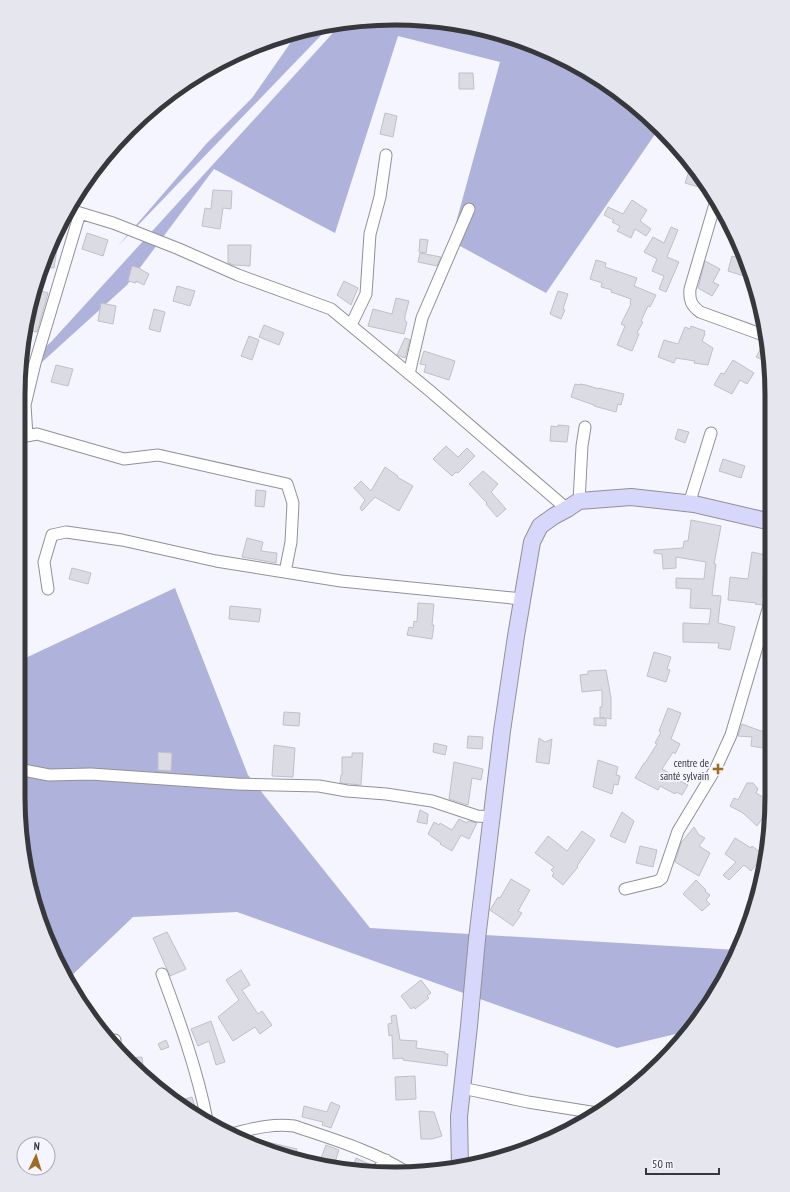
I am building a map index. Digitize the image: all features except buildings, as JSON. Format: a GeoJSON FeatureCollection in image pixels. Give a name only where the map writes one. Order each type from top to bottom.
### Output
{"type":"FeatureCollection","features":[{"type":"Feature","properties":{"kind":"street"},"geometry":{"type":"LineString","coordinates":[[351,325],[366,294],[370,234],[380,197],[386,155]]}},
{"type":"Feature","properties":{"kind":"street"},"geometry":{"type":"LineString","coordinates":[[714,208],[690,289],[689,298],[692,305],[700,312],[760,334]]}},
{"type":"Feature","properties":{"kind":"street"},"geometry":{"type":"LineString","coordinates":[[409,374],[422,318],[469,209]]}},
{"type":"Feature","properties":{"kind":"street"},"geometry":{"type":"LineString","coordinates":[[25,405],[75,211],[113,223],[179,249],[238,275],[331,309],[409,374],[573,505]]}},
{"type":"Feature","properties":{"kind":"street"},"geometry":{"type":"LineString","coordinates":[[573,505],[585,427]]}},
{"type":"Feature","properties":{"kind":"street"},"geometry":{"type":"LineString","coordinates":[[689,504],[711,433]]}},
{"type":"Feature","properties":{"kind":"street"},"geometry":{"type":"LineString","coordinates":[[25,436],[37,434],[124,459],[158,455],[287,484],[293,503],[291,542],[285,572]]}},
{"type":"Feature","properties":{"kind":"street"},"geometry":{"type":"LineString","coordinates":[[460,1161],[459,1116],[491,817],[502,731],[532,542],[540,526],[573,505],[631,497],[689,504],[765,521]]}},
{"type":"Feature","properties":{"kind":"street"},"geometry":{"type":"LineString","coordinates":[[48,589],[44,562],[52,535],[66,532],[122,540],[216,560],[341,581],[522,598]]}},
{"type":"Feature","properties":{"kind":"street"},"geometry":{"type":"LineString","coordinates":[[625,889],[658,881],[662,878],[678,831],[716,768],[731,735],[765,616]]}},
{"type":"Feature","properties":{"kind":"street"},"geometry":{"type":"LineString","coordinates":[[25,770],[49,775],[91,774],[237,784],[319,786],[347,791],[386,794],[432,801],[477,816],[491,817]]}},
{"type":"Feature","properties":{"kind":"street"},"geometry":{"type":"LineString","coordinates":[[162,974],[186,1039],[207,1115]]}},
{"type":"Feature","properties":{"kind":"street"},"geometry":{"type":"LineString","coordinates":[[462,1088],[528,1102],[589,1112]]}},
{"type":"Feature","properties":{"kind":"street"},"geometry":{"type":"LineString","coordinates":[[238,1132],[271,1125],[284,1124],[294,1126],[353,1145],[398,1167]]}},
{"type":"Feature","properties":{"kind":"street"},"geometry":{"type":"LineString","coordinates":[[381,1166],[386,1160]]}},
{"type":"Feature","properties":{"kind":"shaded area"},"geometry":{"type":"Polygon","coordinates":[[[395,25],[443,28],[467,32],[514,45],[559,63],[601,87],[620,101],[656,132],[546,293],[451,241],[500,62],[398,36],[335,233],[214,169],[127,285],[41,363],[25,392],[27,364],[51,342],[336,30],[395,25]]]}},
{"type":"Feature","properties":{"kind":"shaded area"},"geometry":{"type":"Polygon","coordinates":[[[325,32],[118,246],[207,143],[252,98],[292,40],[325,32]]]}},
{"type":"Feature","properties":{"kind":"shaded area"},"geometry":{"type":"Polygon","coordinates":[[[175,588],[248,775],[370,928],[732,950],[703,1003],[680,1033],[617,1048],[237,912],[133,917],[71,976],[53,939],[45,916],[32,869],[28,845],[25,797],[25,658],[175,588]]]}},
{"type":"Feature","properties":{"kind":"place","name":"centre de santé sylvain"},"geometry":{"type":"Point","coordinates":[718,769]}}]}
